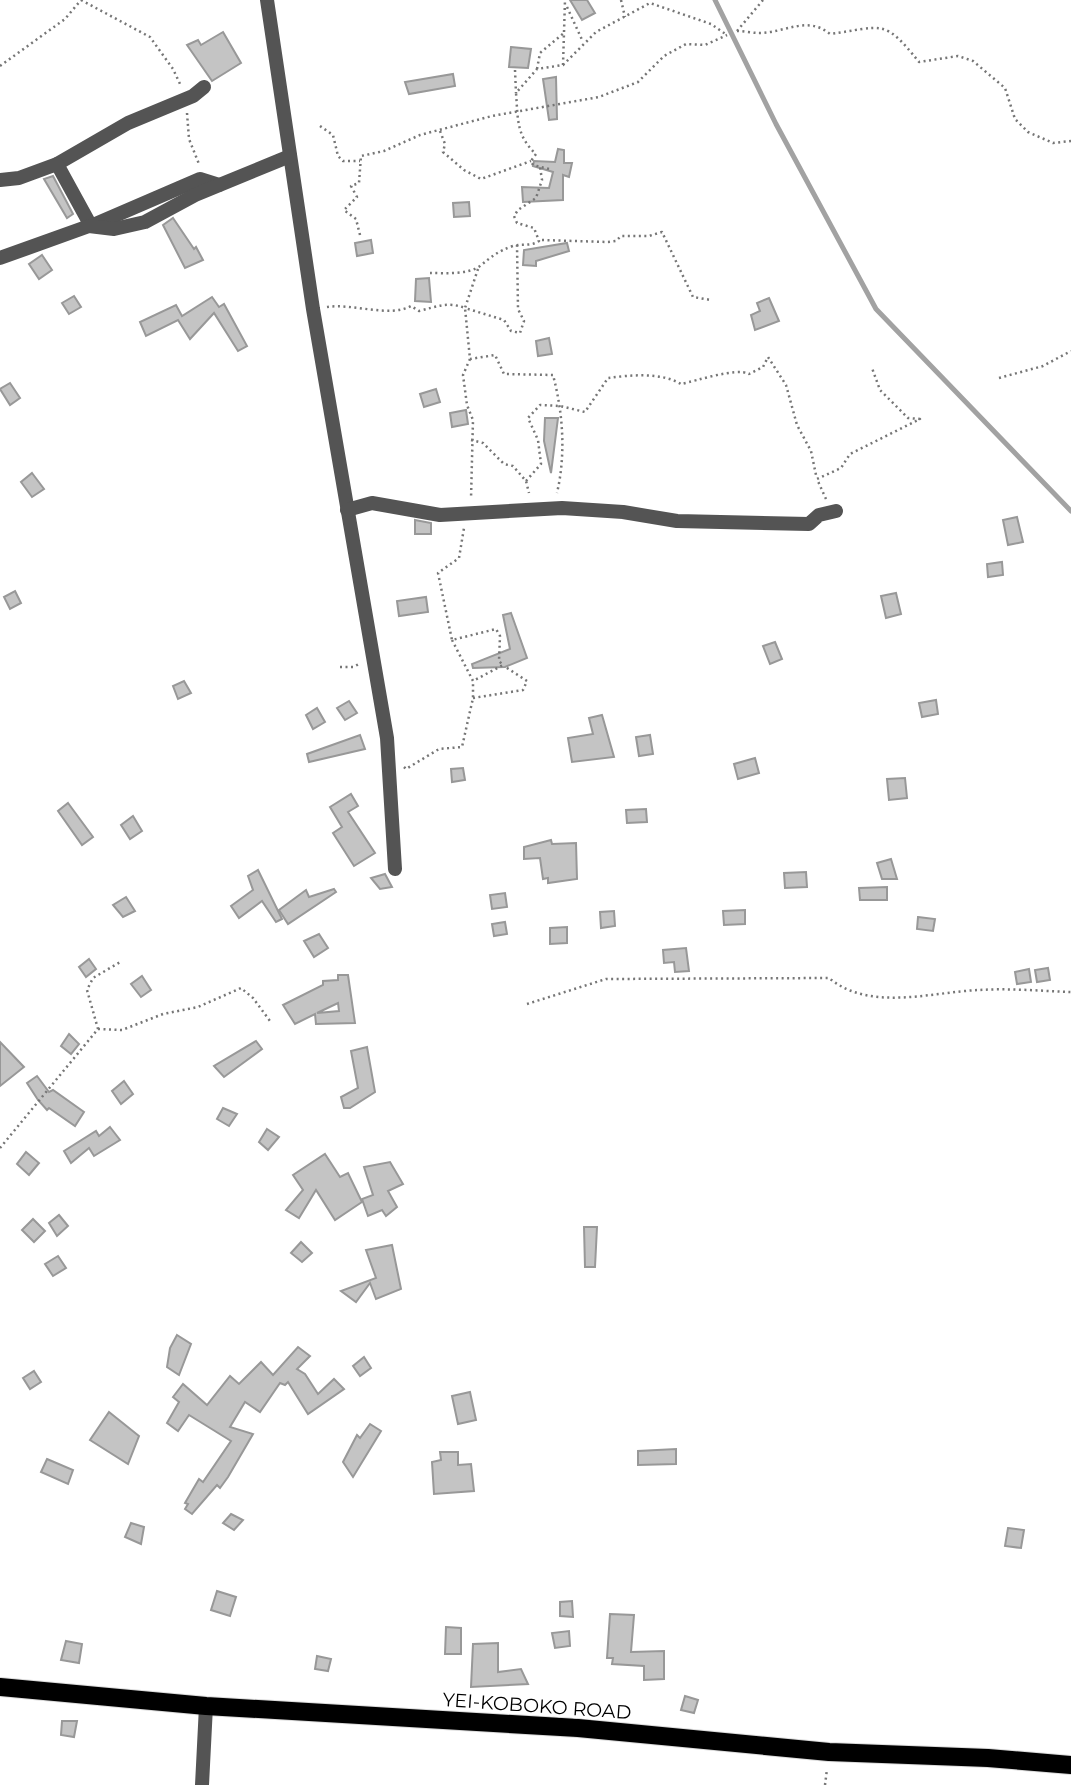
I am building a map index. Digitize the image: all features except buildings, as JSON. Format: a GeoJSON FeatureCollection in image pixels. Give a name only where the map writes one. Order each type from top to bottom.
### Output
{"type":"FeatureCollection","features":[{"type":"Feature","properties":{"kind":"main road","name":"YEI-KOBOKO ROAD"},"geometry":{"type":"LineString","coordinates":[[0,1687],[206,1706],[578,1728],[829,1752],[988,1758],[1071,1765]]}},
{"type":"Feature","properties":{"kind":"street"},"geometry":{"type":"LineString","coordinates":[[267,0],[313,309],[371,658],[387,738],[395,869]]}},
{"type":"Feature","properties":{"kind":"street"},"geometry":{"type":"LineString","coordinates":[[0,180],[19,178],[57,164],[128,123],[193,96],[204,87]]}},
{"type":"Feature","properties":{"kind":"street"},"geometry":{"type":"LineString","coordinates":[[0,258],[91,226],[114,229],[145,222],[219,186],[290,156]]}},
{"type":"Feature","properties":{"kind":"street"},"geometry":{"type":"LineString","coordinates":[[57,164],[91,226]]}},
{"type":"Feature","properties":{"kind":"street"},"geometry":{"type":"LineString","coordinates":[[348,510],[372,503],[409,512],[467,513],[549,509],[623,512],[677,521],[809,524],[819,515],[836,511]]}},
{"type":"Feature","properties":{"kind":"street"},"geometry":{"type":"LineString","coordinates":[[202,1785],[206,1706]]}},
{"type":"Feature","properties":{"kind":"path"},"geometry":{"type":"LineString","coordinates":[[0,66],[65,19],[81,0],[150,37],[173,69],[183,94]]}},
{"type":"Feature","properties":{"kind":"path"},"geometry":{"type":"LineString","coordinates":[[565,0],[583,42]]}},
{"type":"Feature","properties":{"kind":"path"},"geometry":{"type":"LineString","coordinates":[[621,0],[625,18]]}},
{"type":"Feature","properties":{"kind":"path"},"geometry":{"type":"LineString","coordinates":[[763,0],[737,30],[761,33],[809,24],[819,25],[830,34],[880,26],[896,33],[919,61],[958,56],[973,61],[1005,88],[1015,118],[1028,132],[1053,143],[1071,141]]}},
{"type":"Feature","properties":{"kind":"path"},"geometry":{"type":"LineString","coordinates":[[360,235],[356,219],[344,210],[357,197],[351,186],[359,183],[361,156],[492,116],[599,97],[638,82],[664,56],[686,44],[705,44],[727,35],[711,24],[649,1],[583,42],[563,65],[537,69]]}},
{"type":"Feature","properties":{"kind":"path"},"geometry":{"type":"LineString","coordinates":[[563,65],[566,5]]}},
{"type":"Feature","properties":{"kind":"path"},"geometry":{"type":"LineString","coordinates":[[516,93],[537,69],[540,53],[553,39],[565,32]]}},
{"type":"Feature","properties":{"kind":"path"},"geometry":{"type":"LineString","coordinates":[[440,131],[445,144],[443,152],[464,170],[481,179],[531,161],[536,153],[521,138],[515,71]]}},
{"type":"Feature","properties":{"kind":"path"},"geometry":{"type":"LineString","coordinates":[[186,105],[189,139],[199,165],[219,186]]}},
{"type":"Feature","properties":{"kind":"path"},"geometry":{"type":"LineString","coordinates":[[320,126],[333,135],[338,156],[343,161],[360,161]]}},
{"type":"Feature","properties":{"kind":"path"},"geometry":{"type":"LineString","coordinates":[[531,161],[549,169]]}},
{"type":"Feature","properties":{"kind":"path"},"geometry":{"type":"LineString","coordinates":[[402,764],[406,769],[439,749],[462,747],[473,698],[473,681],[452,640],[438,573],[459,558],[472,484],[473,420],[467,405],[463,375],[470,359],[465,308],[478,267],[491,254],[517,244],[532,246],[539,241],[534,228],[517,223],[514,216],[517,210],[536,198],[541,180],[540,167]]}},
{"type":"Feature","properties":{"kind":"path"},"geometry":{"type":"LineString","coordinates":[[542,240],[608,242],[616,241],[621,236],[649,236],[662,232],[693,297],[711,300]]}},
{"type":"Feature","properties":{"kind":"path"},"geometry":{"type":"LineString","coordinates":[[313,309],[345,305],[400,312],[411,306],[419,311],[445,303],[504,320],[510,331],[520,333],[524,321],[518,309],[517,244]]}},
{"type":"Feature","properties":{"kind":"path"},"geometry":{"type":"LineString","coordinates":[[430,273],[458,272],[478,267]]}},
{"type":"Feature","properties":{"kind":"path"},"geometry":{"type":"LineString","coordinates":[[999,378],[1043,366],[1071,351]]}},
{"type":"Feature","properties":{"kind":"path"},"geometry":{"type":"LineString","coordinates":[[470,359],[495,355],[504,374],[553,375],[560,405],[562,470],[549,509],[530,494],[526,481],[513,466],[504,464],[483,443],[471,440]]}},
{"type":"Feature","properties":{"kind":"path"},"geometry":{"type":"LineString","coordinates":[[526,481],[541,464],[538,440],[528,418],[540,405],[560,405],[585,412],[608,378],[635,375],[672,379],[681,384],[731,373],[745,371],[749,374],[763,367],[768,357],[786,385],[797,425],[811,451],[816,475]]}},
{"type":"Feature","properties":{"kind":"path"},"geometry":{"type":"LineString","coordinates":[[826,499],[817,479],[842,468],[850,454],[920,419],[908,418],[880,390],[872,368]]}},
{"type":"Feature","properties":{"kind":"path"},"geometry":{"type":"LineString","coordinates":[[452,640],[496,629],[500,636],[499,661],[527,681],[523,690],[473,698]]}},
{"type":"Feature","properties":{"kind":"path"},"geometry":{"type":"LineString","coordinates":[[340,667],[353,667],[371,658]]}},
{"type":"Feature","properties":{"kind":"path"},"geometry":{"type":"LineString","coordinates":[[473,681],[503,665]]}},
{"type":"Feature","properties":{"kind":"path"},"geometry":{"type":"LineString","coordinates":[[98,1029],[87,990],[93,978],[122,961]]}},
{"type":"Feature","properties":{"kind":"path"},"geometry":{"type":"LineString","coordinates":[[527,1004],[606,979],[829,978],[845,991],[904,998],[980,989],[1071,992]]}},
{"type":"Feature","properties":{"kind":"path"},"geometry":{"type":"LineString","coordinates":[[98,1029],[122,1030],[163,1014],[198,1007],[241,988],[253,998],[270,1021]]}},
{"type":"Feature","properties":{"kind":"path"},"geometry":{"type":"LineString","coordinates":[[0,1148],[98,1029]]}},
{"type":"Feature","properties":{"kind":"waterway"},"geometry":{"type":"LineString","coordinates":[[715,0],[776,124],[876,309],[1071,511]]}}]}
